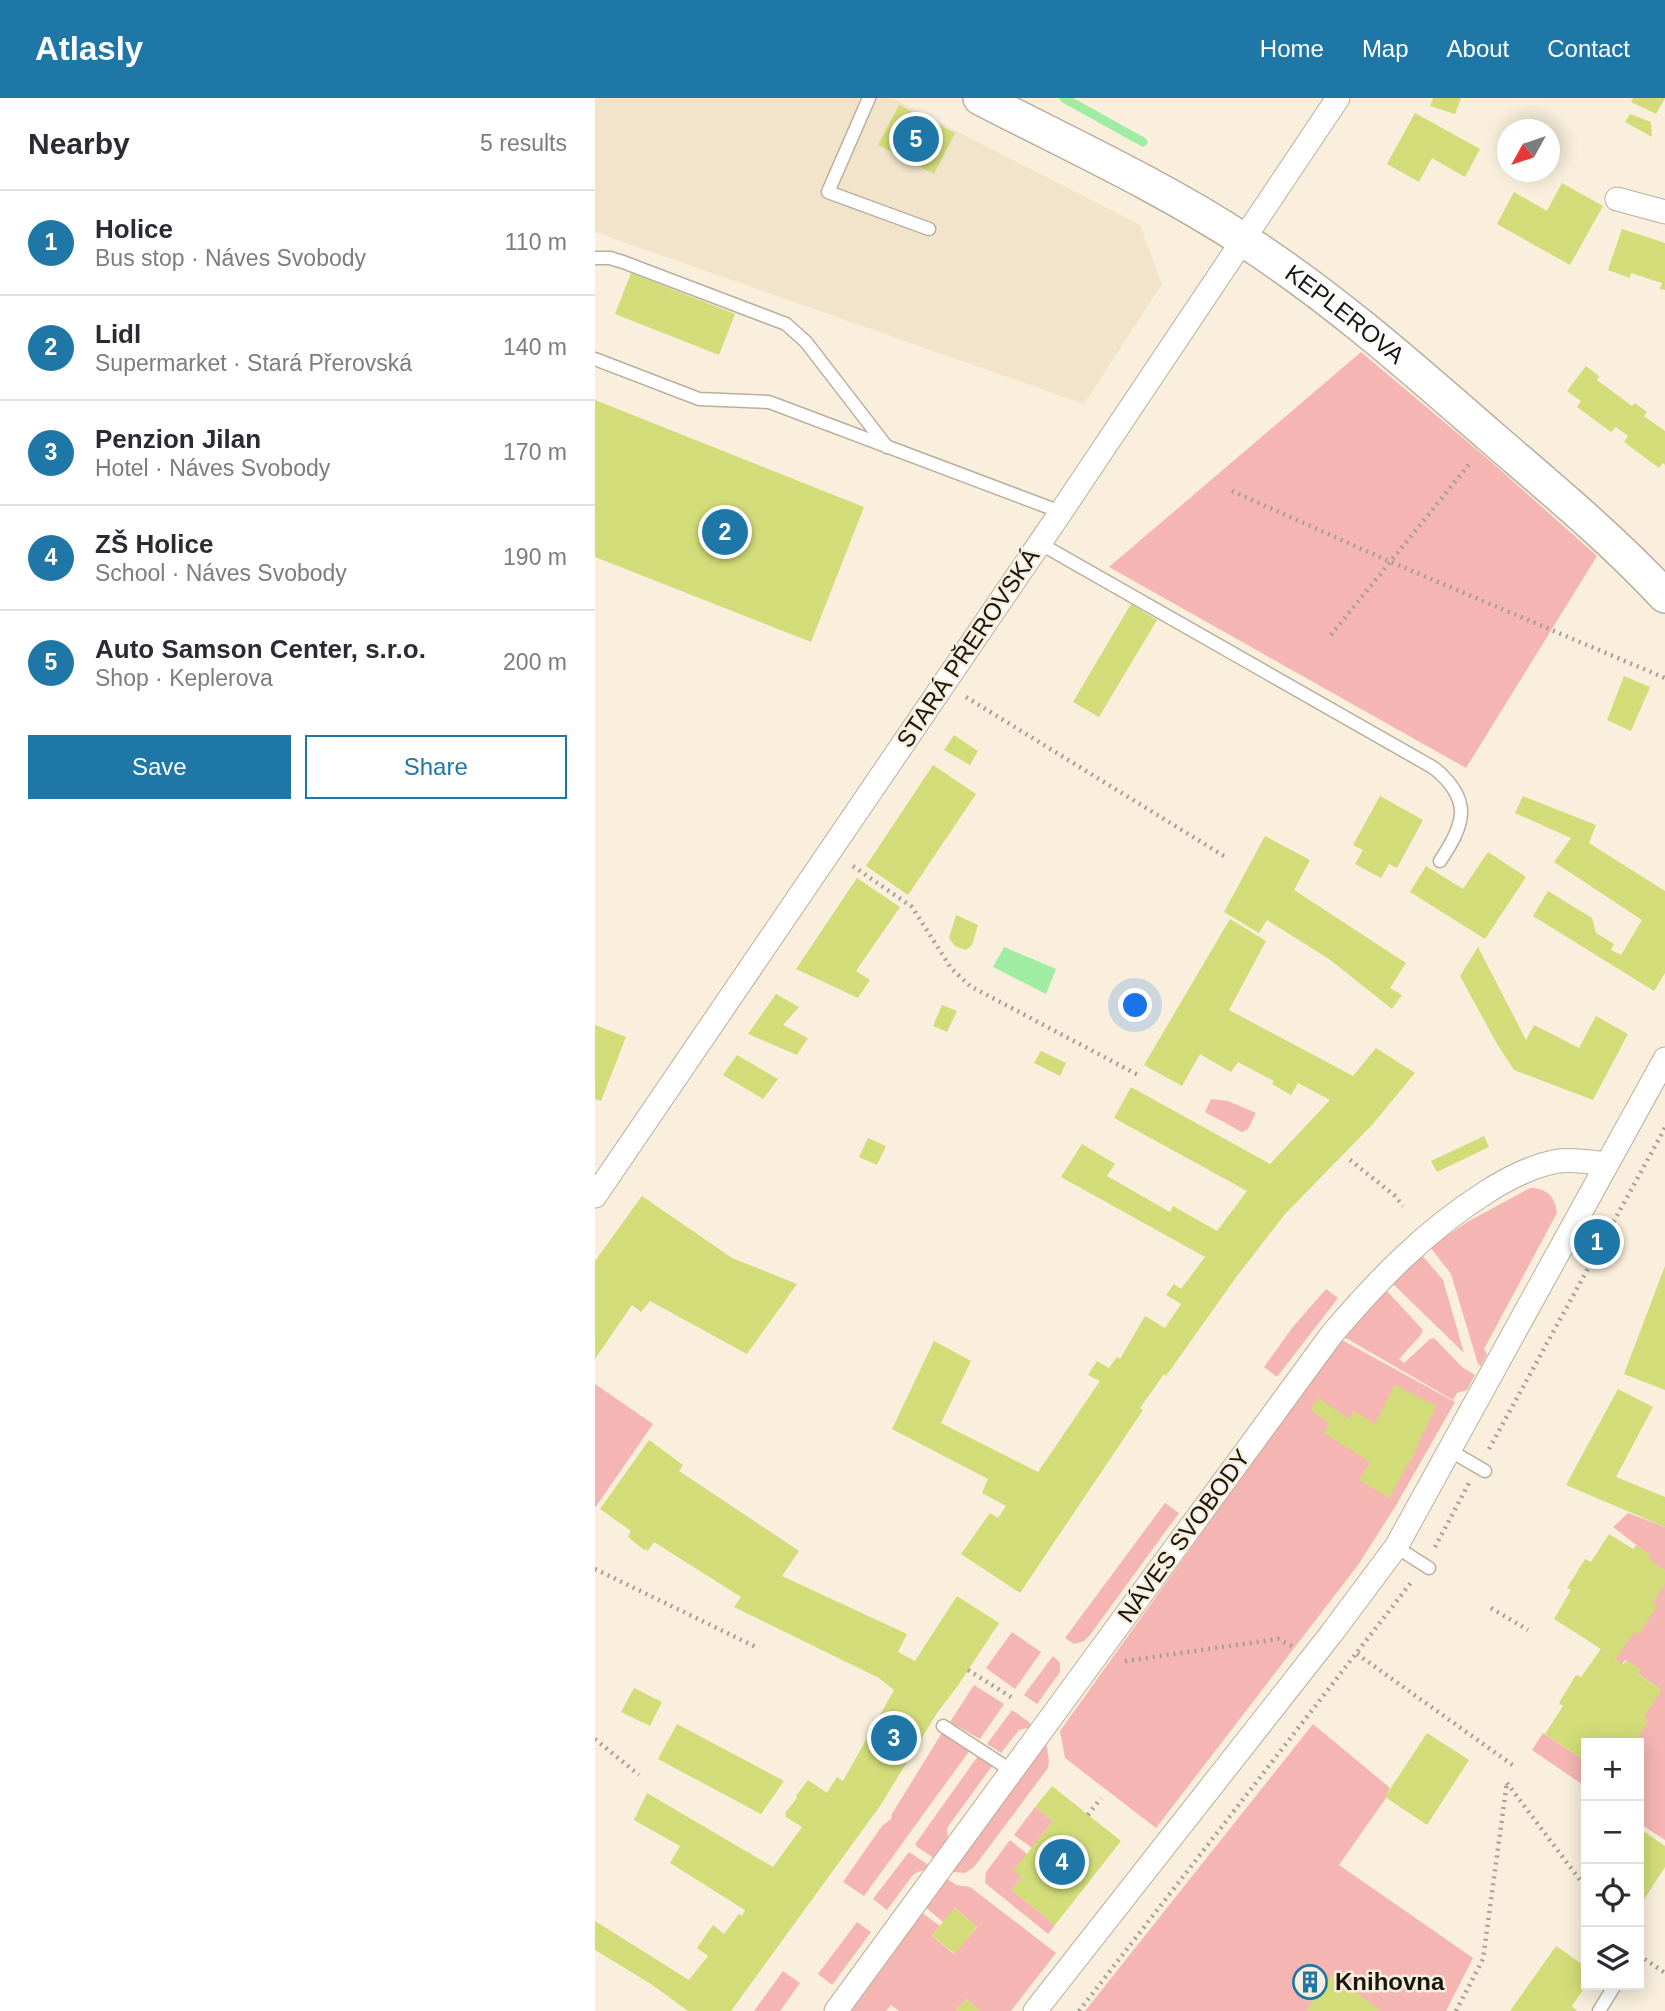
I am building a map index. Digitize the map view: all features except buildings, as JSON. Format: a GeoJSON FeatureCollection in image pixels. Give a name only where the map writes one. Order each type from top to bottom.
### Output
{"type":"FeatureCollection","features":[{"type":"Feature","properties":{"kind":"main road","name":"KEPLEROVA"},"geometry":{"type":"LineString","coordinates":[[980,98],[1134,176],[1243,239],[1349,315],[1562,498],[1665,596]]}},
{"type":"Feature","properties":{"kind":"street","name":"STARÁ PŘEROVSKÁ"},"geometry":{"type":"LineString","coordinates":[[596,1193],[1061,512],[1338,98]]}},
{"type":"Feature","properties":{"kind":"street"},"geometry":{"type":"LineString","coordinates":[[1617,199],[1665,212]]}},
{"type":"Feature","properties":{"kind":"street"},"geometry":{"type":"LineString","coordinates":[[1035,2011],[1374,1579],[1396,1547],[1665,1059]]}},
{"type":"Feature","properties":{"kind":"street","name":"NÁVES SVOBODY"},"geometry":{"type":"LineString","coordinates":[[836,2011],[1332,1334],[1380,1278],[1438,1225],[1512,1176],[1560,1161],[1606,1164]]}},
{"type":"Feature","properties":{"kind":"lane"},"geometry":{"type":"LineString","coordinates":[[869,98],[828,192],[929,229]]}},
{"type":"Feature","properties":{"kind":"lane"},"geometry":{"type":"LineString","coordinates":[[595,258],[610,258],[623,262],[786,324],[806,342],[887,447]]}},
{"type":"Feature","properties":{"kind":"lane"},"geometry":{"type":"LineString","coordinates":[[595,359],[698,399],[762,400],[1061,512]]}},
{"type":"Feature","properties":{"kind":"lane"},"geometry":{"type":"LineString","coordinates":[[1039,543],[1434,768],[1449,780],[1458,797],[1462,816],[1458,831],[1440,861]]}},
{"type":"Feature","properties":{"kind":"lane"},"geometry":{"type":"LineString","coordinates":[[1449,1450],[1481,1469]]}},
{"type":"Feature","properties":{"kind":"lane"},"geometry":{"type":"LineString","coordinates":[[1396,1547],[1427,1567]]}},
{"type":"Feature","properties":{"kind":"lane"},"geometry":{"type":"LineString","coordinates":[[943,1726],[1011,1771]]}},
{"type":"Feature","properties":{"kind":"lane"},"geometry":{"type":"LineString","coordinates":[[1599,2011],[1612,1990]]}},
{"type":"Feature","properties":{"kind":"path"},"geometry":{"type":"LineString","coordinates":[[1331,635],[1492,437]]}},
{"type":"Feature","properties":{"kind":"path"},"geometry":{"type":"LineString","coordinates":[[1231,491],[1665,678]]}},
{"type":"Feature","properties":{"kind":"path"},"geometry":{"type":"LineString","coordinates":[[944,684],[1224,856]]}},
{"type":"Feature","properties":{"kind":"path"},"geometry":{"type":"LineString","coordinates":[[830,850],[912,907],[951,968],[970,986],[1140,1076]]}},
{"type":"Feature","properties":{"kind":"path"},"geometry":{"type":"LineString","coordinates":[[1079,2011],[1427,1567],[1665,1128]]}},
{"type":"Feature","properties":{"kind":"path"},"geometry":{"type":"LineString","coordinates":[[1350,1160],[1394,1195],[1403,1206]]}},
{"type":"Feature","properties":{"kind":"path"},"geometry":{"type":"LineString","coordinates":[[595,1569],[756,1647]]}},
{"type":"Feature","properties":{"kind":"path"},"geometry":{"type":"LineString","coordinates":[[1492,1608],[1528,1630]]}},
{"type":"Feature","properties":{"kind":"path"},"geometry":{"type":"LineString","coordinates":[[1087,1667],[1278,1639],[1299,1650]]}},
{"type":"Feature","properties":{"kind":"path"},"geometry":{"type":"LineString","coordinates":[[1357,1654],[1514,1766]]}},
{"type":"Feature","properties":{"kind":"path"},"geometry":{"type":"LineString","coordinates":[[968,1670],[1014,1699]]}},
{"type":"Feature","properties":{"kind":"path"},"geometry":{"type":"LineString","coordinates":[[595,1739],[639,1775]]}},
{"type":"Feature","properties":{"kind":"path"},"geometry":{"type":"LineString","coordinates":[[1456,2011],[1483,1959],[1507,1782],[1581,1881]]}},
{"type":"Feature","properties":{"kind":"path"},"geometry":{"type":"LineString","coordinates":[[1088,1815],[1101,1798]]}},
{"type":"Feature","properties":{"kind":"path"},"geometry":{"type":"LineString","coordinates":[[1644,1958],[1665,1973]]}},
{"type":"Feature","properties":{"kind":"shaded area"},"geometry":{"type":"Polygon","coordinates":[[[595,98],[892,98],[1140,225],[1162,284],[1084,404],[595,232],[595,98]]]}},
{"type":"Feature","properties":{"kind":"shaded area"},"geometry":{"type":"Polygon","coordinates":[[[1361,352],[1488,459],[1597,556],[1466,768],[1109,567],[1361,352]]]}},
{"type":"Feature","properties":{"kind":"shaded area"},"geometry":{"type":"Polygon","coordinates":[[[1004,947],[1056,969],[1046,994],[993,967],[1004,947]]]}},
{"type":"Feature","properties":{"kind":"shaded area"},"geometry":{"type":"Polygon","coordinates":[[[1211,1099],[1228,1101],[1256,1113],[1248,1129],[1242,1132],[1205,1112],[1211,1099]]]}},
{"type":"Feature","properties":{"kind":"shaded area"},"geometry":{"type":"Polygon","coordinates":[[[1530,1188],[1549,1194],[1557,1213],[1484,1349],[1487,1354],[1481,1366],[1478,1364],[1451,1274],[1430,1247],[1469,1221],[1530,1188]]]}},
{"type":"Feature","properties":{"kind":"shaded area"},"geometry":{"type":"Polygon","coordinates":[[[1420,1253],[1443,1280],[1464,1353],[1391,1282],[1420,1253]]]}},
{"type":"Feature","properties":{"kind":"shaded area"},"geometry":{"type":"Polygon","coordinates":[[[1326,1289],[1338,1298],[1277,1377],[1264,1367],[1292,1328],[1326,1289]]]}},
{"type":"Feature","properties":{"kind":"shaded area"},"geometry":{"type":"Polygon","coordinates":[[[1385,1289],[1423,1330],[1399,1359],[1404,1363],[1434,1338],[1462,1367],[1475,1375],[1467,1390],[1457,1393],[1453,1400],[1344,1337],[1385,1289]]]}},
{"type":"Feature","properties":{"kind":"shaded area"},"geometry":{"type":"Polygon","coordinates":[[[1342,1340],[1455,1402],[1395,1507],[1358,1565],[1156,1828],[1065,1758],[1060,1731],[1342,1340]]]}},
{"type":"Feature","properties":{"kind":"shaded area"},"geometry":{"type":"Polygon","coordinates":[[[595,1384],[653,1424],[595,1508],[595,1384]]]}},
{"type":"Feature","properties":{"kind":"shaded area"},"geometry":{"type":"Polygon","coordinates":[[[1165,1503],[1179,1513],[1090,1635],[1084,1641],[1074,1644],[1065,1638],[1165,1503]]]}},
{"type":"Feature","properties":{"kind":"shaded area"},"geometry":{"type":"Polygon","coordinates":[[[1628,1513],[1665,1527],[1665,1571],[1646,1558],[1648,1554],[1613,1527],[1628,1513]]]}},
{"type":"Feature","properties":{"kind":"shaded area"},"geometry":{"type":"Polygon","coordinates":[[[1665,1581],[1665,1840],[1644,1826],[1644,1738],[1635,1738],[1647,1721],[1642,1717],[1660,1689],[1637,1673],[1639,1669],[1627,1661],[1622,1664],[1615,1660],[1665,1581]]]}},
{"type":"Feature","properties":{"kind":"shaded area"},"geometry":{"type":"Polygon","coordinates":[[[1012,1632],[1041,1652],[1015,1689],[986,1668],[1012,1632]]]}},
{"type":"Feature","properties":{"kind":"shaded area"},"geometry":{"type":"Polygon","coordinates":[[[1053,1656],[1060,1663],[1060,1672],[1037,1704],[1024,1695],[1053,1656]]]}},
{"type":"Feature","properties":{"kind":"shaded area"},"geometry":{"type":"Polygon","coordinates":[[[974,1685],[1004,1704],[980,1739],[950,1722],[974,1685]]]}},
{"type":"Feature","properties":{"kind":"shaded area"},"geometry":{"type":"Polygon","coordinates":[[[1012,1710],[1032,1727],[1019,1730],[1001,1753],[987,1744],[1012,1710]]]}},
{"type":"Feature","properties":{"kind":"shaded area"},"geometry":{"type":"Polygon","coordinates":[[[1313,1724],[1390,1788],[1386,1798],[1339,1865],[1473,1958],[1446,2011],[1085,2011],[1313,1724]]]}},
{"type":"Feature","properties":{"kind":"shaded area"},"geometry":{"type":"Polygon","coordinates":[[[943,1731],[970,1750],[864,1896],[843,1882],[882,1826],[891,1819],[943,1731]]]}},
{"type":"Feature","properties":{"kind":"shaded area"},"geometry":{"type":"Polygon","coordinates":[[[1543,1733],[1581,1758],[1581,1784],[1532,1750],[1543,1733]]]}},
{"type":"Feature","properties":{"kind":"shaded area"},"geometry":{"type":"Polygon","coordinates":[[[1046,1741],[1048,1768],[974,1867],[965,1873],[953,1872],[951,1870],[1046,1741]]]}},
{"type":"Feature","properties":{"kind":"shaded area"},"geometry":{"type":"Polygon","coordinates":[[[978,1756],[992,1766],[947,1828],[948,1840],[935,1859],[916,1846],[916,1843],[978,1756]]]}},
{"type":"Feature","properties":{"kind":"shaded area"},"geometry":{"type":"Polygon","coordinates":[[[1035,1807],[1053,1821],[1032,1848],[1014,1835],[1035,1807]]]}},
{"type":"Feature","properties":{"kind":"shaded area"},"geometry":{"type":"Polygon","coordinates":[[[1010,1840],[1027,1854],[1022,1877],[1012,1890],[1055,1925],[1048,1934],[985,1883],[986,1872],[1010,1840]]]}},
{"type":"Feature","properties":{"kind":"shaded area"},"geometry":{"type":"Polygon","coordinates":[[[909,1852],[930,1866],[912,1876],[887,1910],[873,1899],[909,1852]]]}},
{"type":"Feature","properties":{"kind":"shaded area"},"geometry":{"type":"Polygon","coordinates":[[[946,1878],[956,1885],[970,1887],[1056,1953],[1011,2011],[980,2011],[966,1999],[956,2011],[899,2011],[891,2005],[886,2011],[848,2011],[921,1912],[940,1926],[932,1936],[954,1954],[977,1927],[955,1908],[943,1922],[925,1907],[946,1878]]]}},
{"type":"Feature","properties":{"kind":"shaded area"},"geometry":{"type":"Polygon","coordinates":[[[857,1922],[871,1932],[832,1985],[818,1974],[857,1922]]]}},
{"type":"Feature","properties":{"kind":"shaded area"},"geometry":{"type":"Polygon","coordinates":[[[783,1971],[800,1983],[780,2011],[754,2011],[783,1971]]]}},
{"type":"Feature","properties":{"kind":"waterway"},"geometry":{"type":"LineString","coordinates":[[1064,98],[1143,142]]}},
{"type":"Feature","properties":{"kind":"place","name":"Auto Samson Center, s.r.o."},"geometry":{"type":"Point","coordinates":[916,139]}},
{"type":"Feature","properties":{"kind":"place","name":"Lidl"},"geometry":{"type":"Point","coordinates":[725,532]}},
{"type":"Feature","properties":{"kind":"place","name":"Holice"},"geometry":{"type":"Point","coordinates":[1597,1242]}},
{"type":"Feature","properties":{"kind":"place","name":"Penzion Jilan"},"geometry":{"type":"Point","coordinates":[894,1738]}},
{"type":"Feature","properties":{"kind":"place","name":"ZŠ Holice"},"geometry":{"type":"Point","coordinates":[1062,1862]}},
{"type":"Feature","properties":{"kind":"place","name":"Knihovna"},"geometry":{"type":"Point","coordinates":[1310,1982]}}]}
